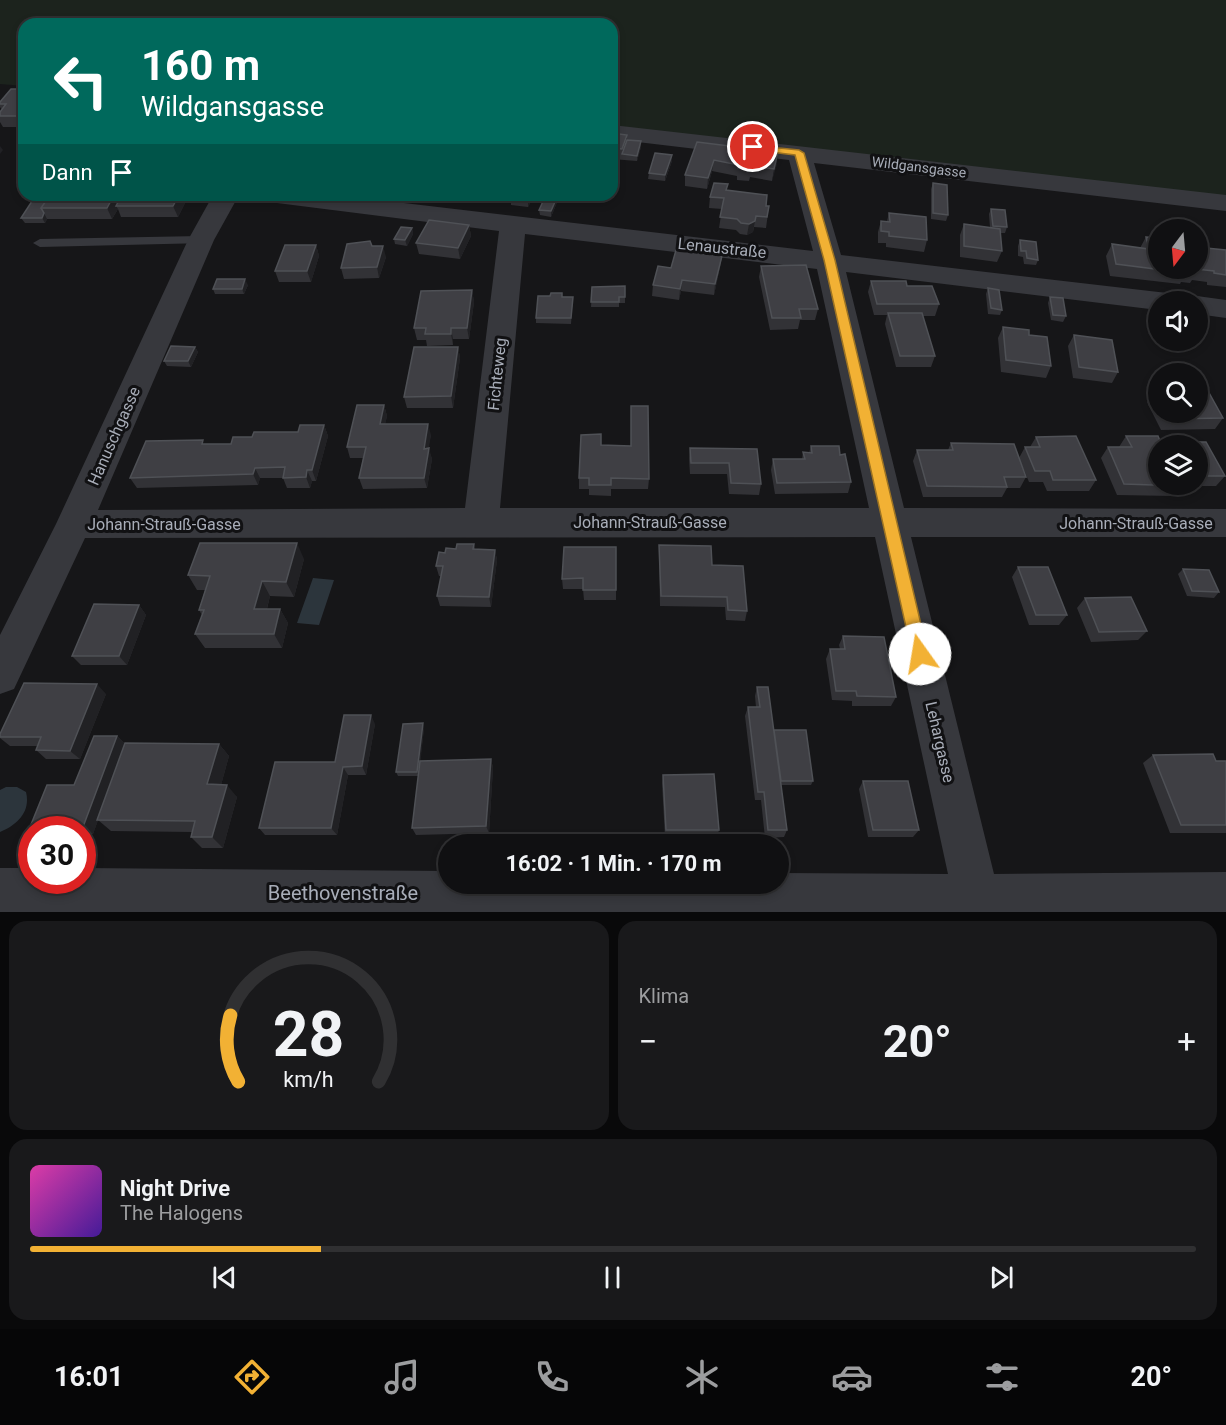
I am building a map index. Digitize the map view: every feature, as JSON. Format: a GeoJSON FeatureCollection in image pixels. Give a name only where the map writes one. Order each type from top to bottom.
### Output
{"type":"FeatureCollection","features":[{"type":"Feature","properties":{"kind":"street","name":"Wildgansgasse"},"geometry":{"type":"LineString","coordinates":[[618,133],[1226,203]]}},
{"type":"Feature","properties":{"kind":"street","name":"Lehargasse"},"geometry":{"type":"LineString","coordinates":[[799,153],[829,260],[978,904]]}},
{"type":"Feature","properties":{"kind":"street","name":"Hanuschgasse"},"geometry":{"type":"LineString","coordinates":[[0,676],[74,524],[201,240],[223,201]]}},
{"type":"Feature","properties":{"kind":"street","name":"Lenaustraße"},"geometry":{"type":"LineString","coordinates":[[323,201],[513,226],[829,260],[1148,300]]}},
{"type":"Feature","properties":{"kind":"street","name":"Fichteweg"},"geometry":{"type":"LineString","coordinates":[[481,522],[513,226]]}},
{"type":"Feature","properties":{"kind":"street"},"geometry":{"type":"LineString","coordinates":[[1208,307],[1226,309]]}},
{"type":"Feature","properties":{"kind":"street","name":"Johann-Strauß-Gasse"},"geometry":{"type":"LineString","coordinates":[[74,524],[481,522],[1226,524]]}},
{"type":"Feature","properties":{"kind":"street","name":"Beethovenstraße"},"geometry":{"type":"LineString","coordinates":[[0,891],[978,904],[1226,895]]}},
{"type":"Feature","properties":{"kind":"lane"},"geometry":{"type":"LineString","coordinates":[[40,243],[201,240]]}},
{"type":"Feature","properties":{"kind":"shaded area"},"geometry":{"type":"Polygon","coordinates":[[[0,0],[1226,0],[1226,207],[618,138],[618,18],[18,18],[18,86],[0,84],[0,0]]]}},
{"type":"Feature","properties":{"kind":"shaded area"},"geometry":{"type":"Polygon","coordinates":[[[313,578],[334,580],[319,625],[297,623],[313,578]]]}},
{"type":"Feature","properties":{"kind":"shaded area"},"geometry":{"type":"Polygon","coordinates":[[[6,787],[17,787],[26,792],[27,799],[24,812],[22,816],[18,816],[17,822],[0,832],[0,790],[6,787]]]}},
{"type":"Feature","properties":{"kind":"building"},"geometry":{"type":"Polygon","coordinates":[[[11,89],[18,89],[17,116],[0,116],[6,104],[0,104],[11,89]]]}},
{"type":"Feature","properties":{"kind":"building"},"geometry":{"type":"Polygon","coordinates":[[[618,134],[627,135],[622,149],[618,149],[618,134]]]}},
{"type":"Feature","properties":{"kind":"building"},"geometry":{"type":"Polygon","coordinates":[[[627,140],[641,141],[637,156],[622,154],[627,140]]]}},
{"type":"Feature","properties":{"kind":"building"},"geometry":{"type":"Polygon","coordinates":[[[697,142],[778,152],[774,169],[752,166],[750,170],[738,168],[739,165],[714,160],[708,178],[685,175],[697,142]]]}},
{"type":"Feature","properties":{"kind":"building"},"geometry":{"type":"Polygon","coordinates":[[[655,153],[672,155],[665,175],[649,173],[655,153]]]}},
{"type":"Feature","properties":{"kind":"building"},"geometry":{"type":"Polygon","coordinates":[[[714,183],[728,184],[726,190],[767,195],[766,206],[769,206],[767,217],[756,216],[755,221],[749,224],[741,223],[737,219],[720,217],[724,198],[710,197],[714,183]]]}},
{"type":"Feature","properties":{"kind":"building"},"geometry":{"type":"Polygon","coordinates":[[[933,183],[947,185],[948,215],[933,213],[933,183]]]}},
{"type":"Feature","properties":{"kind":"building"},"geometry":{"type":"Polygon","coordinates":[[[32,201],[46,201],[41,208],[44,213],[42,218],[21,218],[32,201]]]}},
{"type":"Feature","properties":{"kind":"building"},"geometry":{"type":"Polygon","coordinates":[[[46,201],[111,201],[107,208],[41,208],[46,201]]]}},
{"type":"Feature","properties":{"kind":"building"},"geometry":{"type":"Polygon","coordinates":[[[119,201],[176,201],[173,206],[116,206],[119,201]]]}},
{"type":"Feature","properties":{"kind":"building"},"geometry":{"type":"Polygon","coordinates":[[[543,201],[555,201],[551,211],[539,210],[543,201]]]}},
{"type":"Feature","properties":{"kind":"building"},"geometry":{"type":"Polygon","coordinates":[[[991,209],[1005,210],[1007,227],[993,226],[991,209]]]}},
{"type":"Feature","properties":{"kind":"building"},"geometry":{"type":"Polygon","coordinates":[[[889,213],[926,217],[927,240],[889,236],[889,232],[881,231],[881,221],[890,222],[889,213]]]}},
{"type":"Feature","properties":{"kind":"building"},"geometry":{"type":"Polygon","coordinates":[[[429,220],[469,225],[458,248],[416,243],[429,220]]]}},
{"type":"Feature","properties":{"kind":"building"},"geometry":{"type":"Polygon","coordinates":[[[964,224],[1000,229],[1002,251],[964,246],[964,224]]]}},
{"type":"Feature","properties":{"kind":"building"},"geometry":{"type":"Polygon","coordinates":[[[401,227],[412,228],[405,240],[394,239],[401,227]]]}},
{"type":"Feature","properties":{"kind":"building"},"geometry":{"type":"Polygon","coordinates":[[[1020,240],[1036,242],[1038,260],[1027,258],[1026,251],[1021,251],[1020,240]]]}},
{"type":"Feature","properties":{"kind":"building"},"geometry":{"type":"Polygon","coordinates":[[[370,241],[372,246],[383,246],[377,267],[341,268],[347,244],[370,241]]]}},
{"type":"Feature","properties":{"kind":"building"},"geometry":{"type":"Polygon","coordinates":[[[1112,244],[1148,249],[1148,268],[1116,264],[1112,244]]]}},
{"type":"Feature","properties":{"kind":"building"},"geometry":{"type":"Polygon","coordinates":[[[285,245],[316,245],[307,271],[275,271],[285,245]]]}},
{"type":"Feature","properties":{"kind":"building"},"geometry":{"type":"Polygon","coordinates":[[[1208,248],[1226,250],[1226,275],[1214,273],[1214,271],[1208,270],[1208,248]]]}},
{"type":"Feature","properties":{"kind":"building"},"geometry":{"type":"Polygon","coordinates":[[[676,250],[722,256],[715,284],[682,280],[680,289],[653,285],[658,266],[671,268],[676,250]]]}},
{"type":"Feature","properties":{"kind":"building"},"geometry":{"type":"Polygon","coordinates":[[[806,265],[818,309],[799,309],[801,318],[772,318],[761,266],[806,265]]]}},
{"type":"Feature","properties":{"kind":"building"},"geometry":{"type":"Polygon","coordinates":[[[217,279],[245,279],[242,289],[213,289],[217,279]]]}},
{"type":"Feature","properties":{"kind":"building"},"geometry":{"type":"Polygon","coordinates":[[[871,281],[906,281],[907,286],[932,286],[939,304],[877,304],[871,281]]]}},
{"type":"Feature","properties":{"kind":"building"},"geometry":{"type":"Polygon","coordinates":[[[625,286],[625,297],[619,297],[619,302],[591,302],[592,287],[625,286]]]}},
{"type":"Feature","properties":{"kind":"building"},"geometry":{"type":"Polygon","coordinates":[[[988,288],[999,290],[1002,310],[991,308],[988,288]]]}},
{"type":"Feature","properties":{"kind":"building"},"geometry":{"type":"Polygon","coordinates":[[[472,290],[467,328],[451,328],[451,334],[425,334],[426,328],[414,328],[421,291],[472,290]]]}},
{"type":"Feature","properties":{"kind":"building"},"geometry":{"type":"Polygon","coordinates":[[[551,293],[562,293],[562,297],[573,297],[571,318],[536,318],[538,296],[550,296],[551,293]]]}},
{"type":"Feature","properties":{"kind":"building"},"geometry":{"type":"Polygon","coordinates":[[[1050,297],[1063,298],[1066,316],[1053,315],[1050,297]]]}},
{"type":"Feature","properties":{"kind":"building"},"geometry":{"type":"Polygon","coordinates":[[[888,313],[922,313],[935,356],[900,356],[888,313]]]}},
{"type":"Feature","properties":{"kind":"building"},"geometry":{"type":"Polygon","coordinates":[[[1003,327],[1029,330],[1029,335],[1047,337],[1051,366],[1006,360],[1003,327]]]}},
{"type":"Feature","properties":{"kind":"building"},"geometry":{"type":"Polygon","coordinates":[[[1074,335],[1112,340],[1118,372],[1079,367],[1074,335]]]}},
{"type":"Feature","properties":{"kind":"building"},"geometry":{"type":"Polygon","coordinates":[[[171,346],[195,347],[188,361],[164,361],[171,346]]]}},
{"type":"Feature","properties":{"kind":"building"},"geometry":{"type":"Polygon","coordinates":[[[414,347],[458,347],[451,396],[404,397],[414,347]]]}},
{"type":"Feature","properties":{"kind":"building"},"geometry":{"type":"Polygon","coordinates":[[[1208,391],[1223,418],[1208,418],[1208,391]]]}},
{"type":"Feature","properties":{"kind":"building"},"geometry":{"type":"Polygon","coordinates":[[[357,405],[384,405],[380,424],[428,424],[424,449],[429,448],[424,478],[359,478],[366,447],[347,447],[357,405]]]}},
{"type":"Feature","properties":{"kind":"building"},"geometry":{"type":"Polygon","coordinates":[[[631,406],[648,406],[649,479],[611,478],[611,485],[589,485],[589,478],[579,478],[581,435],[601,434],[601,445],[631,446],[631,406]]]}},
{"type":"Feature","properties":{"kind":"building"},"geometry":{"type":"Polygon","coordinates":[[[300,425],[324,425],[312,470],[307,470],[306,477],[283,478],[285,467],[255,468],[253,474],[130,478],[146,441],[203,440],[202,444],[231,444],[233,437],[252,437],[254,432],[298,432],[300,425]]]}},
{"type":"Feature","properties":{"kind":"building"},"geometry":{"type":"Polygon","coordinates":[[[1076,436],[1096,480],[1053,480],[1050,471],[1035,471],[1025,447],[1040,447],[1036,437],[1076,436]]]}},
{"type":"Feature","properties":{"kind":"building"},"geometry":{"type":"Polygon","coordinates":[[[1126,436],[1148,436],[1148,485],[1124,484],[1108,447],[1132,447],[1126,436]]]}},
{"type":"Feature","properties":{"kind":"building"},"geometry":{"type":"Polygon","coordinates":[[[951,443],[1014,444],[1026,477],[1004,477],[1007,487],[927,486],[917,450],[953,450],[951,443]]]}},
{"type":"Feature","properties":{"kind":"building"},"geometry":{"type":"Polygon","coordinates":[[[811,446],[839,446],[840,455],[845,454],[851,482],[777,483],[773,459],[805,459],[803,452],[812,453],[811,446]]]}},
{"type":"Feature","properties":{"kind":"building"},"geometry":{"type":"Polygon","coordinates":[[[1208,446],[1225,476],[1208,476],[1208,446]]]}},
{"type":"Feature","properties":{"kind":"building"},"geometry":{"type":"Polygon","coordinates":[[[690,448],[757,449],[761,484],[731,483],[729,463],[691,463],[690,448]]]}},
{"type":"Feature","properties":{"kind":"building"},"geometry":{"type":"Polygon","coordinates":[[[200,543],[297,543],[286,582],[262,581],[254,609],[280,609],[274,634],[195,634],[204,610],[199,610],[210,576],[188,575],[200,543]]]}},
{"type":"Feature","properties":{"kind":"building"},"geometry":{"type":"Polygon","coordinates":[[[457,544],[474,544],[473,549],[495,550],[489,597],[437,596],[443,566],[436,566],[439,552],[445,553],[446,548],[456,549],[457,544]]]}},
{"type":"Feature","properties":{"kind":"building"},"geometry":{"type":"Polygon","coordinates":[[[659,545],[711,546],[712,565],[743,566],[747,611],[728,610],[727,597],[661,596],[659,545]]]}},
{"type":"Feature","properties":{"kind":"building"},"geometry":{"type":"Polygon","coordinates":[[[564,547],[616,547],[616,590],[583,590],[583,578],[562,579],[564,547]]]}},
{"type":"Feature","properties":{"kind":"building"},"geometry":{"type":"Polygon","coordinates":[[[1018,567],[1048,567],[1067,615],[1036,615],[1018,567]]]}},
{"type":"Feature","properties":{"kind":"building"},"geometry":{"type":"Polygon","coordinates":[[[1183,569],[1209,570],[1219,592],[1192,591],[1183,569]]]}},
{"type":"Feature","properties":{"kind":"building"},"geometry":{"type":"Polygon","coordinates":[[[1131,597],[1147,631],[1099,632],[1085,598],[1131,597]]]}},
{"type":"Feature","properties":{"kind":"building"},"geometry":{"type":"Polygon","coordinates":[[[94,604],[139,605],[119,656],[72,656],[94,604]]]}},
{"type":"Feature","properties":{"kind":"building"},"geometry":{"type":"Polygon","coordinates":[[[843,636],[884,637],[896,697],[857,696],[856,691],[836,691],[830,649],[845,649],[843,636]]]}},
{"type":"Feature","properties":{"kind":"building"},"geometry":{"type":"Polygon","coordinates":[[[24,683],[97,684],[70,751],[36,750],[41,737],[0,737],[24,683]]]}},
{"type":"Feature","properties":{"kind":"building"},"geometry":{"type":"Polygon","coordinates":[[[757,687],[768,687],[787,830],[768,830],[764,792],[758,792],[748,707],[760,707],[757,687]]]}},
{"type":"Feature","properties":{"kind":"building"},"geometry":{"type":"Polygon","coordinates":[[[344,715],[371,715],[362,766],[343,767],[331,828],[259,828],[275,762],[335,762],[344,715]]]}},
{"type":"Feature","properties":{"kind":"building"},"geometry":{"type":"Polygon","coordinates":[[[423,723],[417,772],[396,772],[403,724],[423,723]]]}},
{"type":"Feature","properties":{"kind":"building"},"geometry":{"type":"Polygon","coordinates":[[[774,730],[806,730],[813,781],[781,781],[774,730]]]}},
{"type":"Feature","properties":{"kind":"building"},"geometry":{"type":"Polygon","coordinates":[[[94,736],[117,736],[87,816],[34,816],[47,785],[74,785],[94,736]]]}},
{"type":"Feature","properties":{"kind":"building"},"geometry":{"type":"Polygon","coordinates":[[[125,743],[219,744],[207,784],[227,785],[212,837],[191,837],[195,821],[97,820],[125,743]]]}},
{"type":"Feature","properties":{"kind":"building"},"geometry":{"type":"Polygon","coordinates":[[[1213,754],[1216,761],[1226,761],[1226,825],[1181,825],[1153,755],[1213,754]]]}},
{"type":"Feature","properties":{"kind":"building"},"geometry":{"type":"Polygon","coordinates":[[[491,759],[486,826],[412,828],[420,761],[491,759]]]}},
{"type":"Feature","properties":{"kind":"building"},"geometry":{"type":"Polygon","coordinates":[[[714,774],[719,830],[666,830],[663,775],[714,774]]]}},
{"type":"Feature","properties":{"kind":"building"},"geometry":{"type":"Polygon","coordinates":[[[863,781],[908,781],[919,830],[873,830],[863,781]]]}},
{"type":"Feature","properties":{"kind":"route"},"geometry":{"type":"LineString","coordinates":[[753,147],[799,153],[829,260],[920,654]]}}]}
